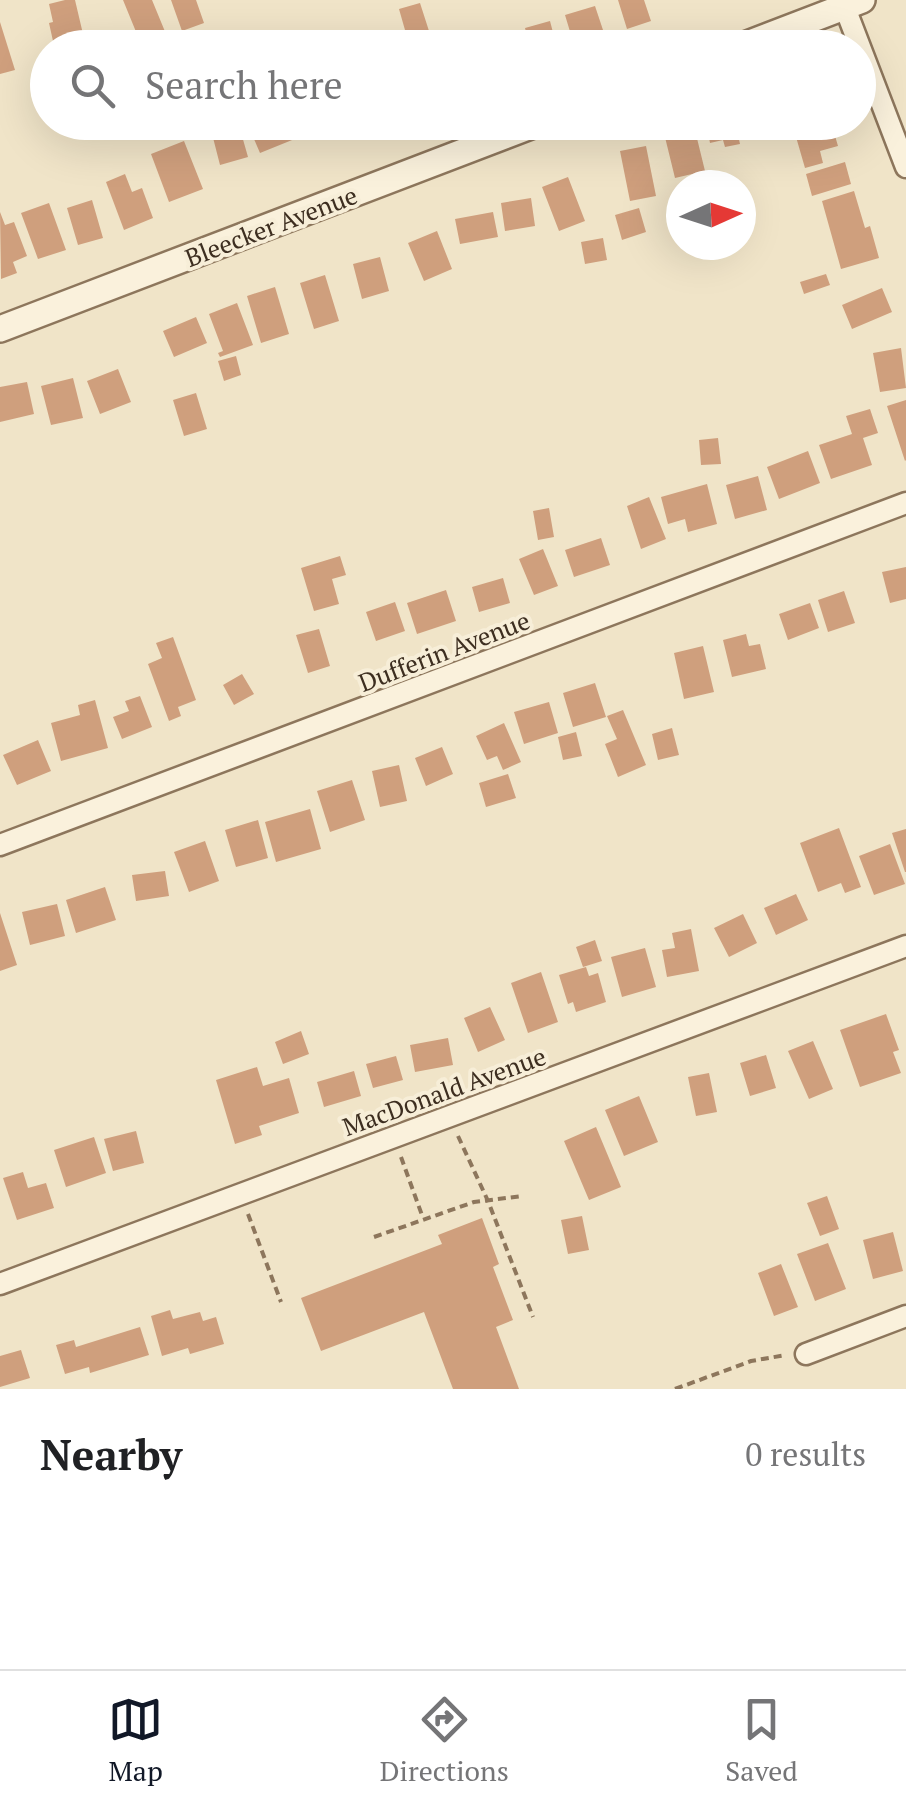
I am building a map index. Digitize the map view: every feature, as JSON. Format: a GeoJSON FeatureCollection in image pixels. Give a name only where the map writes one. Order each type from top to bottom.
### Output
{"type":"FeatureCollection","features":[{"type":"Feature","properties":{"kind":"street"},"geometry":{"type":"LineString","coordinates":[[782,30],[850,2],[860,30]]}},
{"type":"Feature","properties":{"kind":"street"},"geometry":{"type":"LineString","coordinates":[[876,79],[906,167]]}},
{"type":"Feature","properties":{"kind":"street","name":"Bleecker Avenue"},"geometry":{"type":"LineString","coordinates":[[0,329],[494,140]]}},
{"type":"Feature","properties":{"kind":"street","name":"Dufferin Avenue"},"geometry":{"type":"LineString","coordinates":[[0,845],[906,503]]}},
{"type":"Feature","properties":{"kind":"street","name":"MacDonald Avenue"},"geometry":{"type":"LineString","coordinates":[[0,1284],[906,946]]}},
{"type":"Feature","properties":{"kind":"street"},"geometry":{"type":"LineString","coordinates":[[806,1354],[906,1316]]}},
{"type":"Feature","properties":{"kind":"path"},"geometry":{"type":"LineString","coordinates":[[458,1136],[488,1200],[533,1317]]}},
{"type":"Feature","properties":{"kind":"path"},"geometry":{"type":"LineString","coordinates":[[401,1157],[424,1220]]}},
{"type":"Feature","properties":{"kind":"path"},"geometry":{"type":"LineString","coordinates":[[374,1237],[488,1200],[523,1196]]}},
{"type":"Feature","properties":{"kind":"path"},"geometry":{"type":"LineString","coordinates":[[248,1214],[281,1302]]}},
{"type":"Feature","properties":{"kind":"path"},"geometry":{"type":"LineString","coordinates":[[675,1389],[752,1361],[806,1354]]}},
{"type":"Feature","properties":{"kind":"building"},"geometry":{"type":"Polygon","coordinates":[[[75,0],[82,30],[51,30],[49,4],[75,0]]]}},
{"type":"Feature","properties":{"kind":"building"},"geometry":{"type":"Polygon","coordinates":[[[123,0],[152,0],[164,30],[135,30],[123,0]]]}},
{"type":"Feature","properties":{"kind":"building"},"geometry":{"type":"Polygon","coordinates":[[[171,0],[196,0],[204,23],[182,30],[171,0]]]}},
{"type":"Feature","properties":{"kind":"building"},"geometry":{"type":"Polygon","coordinates":[[[618,0],[644,0],[651,21],[627,29],[618,0]]]}},
{"type":"Feature","properties":{"kind":"building"},"geometry":{"type":"Polygon","coordinates":[[[420,3],[429,30],[405,30],[399,9],[420,3]]]}},
{"type":"Feature","properties":{"kind":"building"},"geometry":{"type":"Polygon","coordinates":[[[595,6],[603,30],[570,30],[565,15],[595,6]]]}},
{"type":"Feature","properties":{"kind":"building"},"geometry":{"type":"Polygon","coordinates":[[[550,21],[552,30],[526,30],[550,21]]]}},
{"type":"Feature","properties":{"kind":"building"},"geometry":{"type":"Polygon","coordinates":[[[0,22],[15,70],[0,74],[0,22]]]}},
{"type":"Feature","properties":{"kind":"building"},"geometry":{"type":"Polygon","coordinates":[[[214,140],[243,140],[248,157],[220,165],[214,140]]]}},
{"type":"Feature","properties":{"kind":"building"},"geometry":{"type":"Polygon","coordinates":[[[254,140],[292,140],[260,153],[254,140]]]}},
{"type":"Feature","properties":{"kind":"building"},"geometry":{"type":"Polygon","coordinates":[[[666,140],[697,140],[705,170],[673,170],[666,140]]]}},
{"type":"Feature","properties":{"kind":"building"},"geometry":{"type":"Polygon","coordinates":[[[723,140],[739,140],[740,144],[725,147],[723,140]]]}},
{"type":"Feature","properties":{"kind":"building"},"geometry":{"type":"Polygon","coordinates":[[[797,140],[836,140],[838,146],[820,151],[823,163],[805,168],[797,140]]]}},
{"type":"Feature","properties":{"kind":"building"},"geometry":{"type":"Polygon","coordinates":[[[184,141],[203,189],[169,202],[151,154],[184,141]]]}},
{"type":"Feature","properties":{"kind":"building"},"geometry":{"type":"Polygon","coordinates":[[[646,146],[656,196],[630,201],[620,151],[646,146]]]}},
{"type":"Feature","properties":{"kind":"building"},"geometry":{"type":"Polygon","coordinates":[[[845,162],[851,184],[812,196],[806,174],[845,162]]]}},
{"type":"Feature","properties":{"kind":"building"},"geometry":{"type":"Polygon","coordinates":[[[125,174],[132,192],[142,188],[153,218],[124,230],[106,182],[125,174]]]}},
{"type":"Feature","properties":{"kind":"building"},"geometry":{"type":"Polygon","coordinates":[[[568,177],[585,221],[559,231],[542,187],[568,177]]]}},
{"type":"Feature","properties":{"kind":"building"},"geometry":{"type":"Polygon","coordinates":[[[854,191],[879,258],[841,269],[822,201],[854,191]]]}},
{"type":"Feature","properties":{"kind":"building"},"geometry":{"type":"Polygon","coordinates":[[[531,198],[535,226],[505,231],[501,203],[531,198]]]}},
{"type":"Feature","properties":{"kind":"building"},"geometry":{"type":"Polygon","coordinates":[[[92,200],[103,238],[78,245],[67,208],[92,200]]]}},
{"type":"Feature","properties":{"kind":"building"},"geometry":{"type":"Polygon","coordinates":[[[49,203],[66,250],[38,259],[21,213],[49,203]]]}},
{"type":"Feature","properties":{"kind":"building"},"geometry":{"type":"Polygon","coordinates":[[[639,208],[646,232],[622,240],[615,215],[639,208]]]}},
{"type":"Feature","properties":{"kind":"building"},"geometry":{"type":"Polygon","coordinates":[[[0,212],[5,225],[14,222],[27,256],[13,262],[17,273],[1,279],[0,212]]]}},
{"type":"Feature","properties":{"kind":"building"},"geometry":{"type":"Polygon","coordinates":[[[493,212],[498,237],[460,244],[455,219],[493,212]]]}},
{"type":"Feature","properties":{"kind":"building"},"geometry":{"type":"Polygon","coordinates":[[[437,231],[452,269],[424,281],[408,243],[437,231]]]}},
{"type":"Feature","properties":{"kind":"building"},"geometry":{"type":"Polygon","coordinates":[[[603,238],[607,260],[585,264],[581,242],[603,238]]]}},
{"type":"Feature","properties":{"kind":"building"},"geometry":{"type":"Polygon","coordinates":[[[380,257],[389,291],[362,299],[353,264],[380,257]]]}},
{"type":"Feature","properties":{"kind":"building"},"geometry":{"type":"Polygon","coordinates":[[[826,274],[830,285],[804,294],[800,282],[826,274]]]}},
{"type":"Feature","properties":{"kind":"building"},"geometry":{"type":"Polygon","coordinates":[[[325,275],[339,321],[314,329],[300,283],[325,275]]]}},
{"type":"Feature","properties":{"kind":"building"},"geometry":{"type":"Polygon","coordinates":[[[275,287],[289,334],[261,343],[247,296],[275,287]]]}},
{"type":"Feature","properties":{"kind":"building"},"geometry":{"type":"Polygon","coordinates":[[[882,288],[892,312],[852,329],[842,305],[882,288]]]}},
{"type":"Feature","properties":{"kind":"building"},"geometry":{"type":"Polygon","coordinates":[[[237,303],[253,345],[220,357],[218,353],[223,351],[209,314],[237,303]]]}},
{"type":"Feature","properties":{"kind":"building"},"geometry":{"type":"Polygon","coordinates":[[[196,317],[207,343],[174,357],[163,331],[196,317]]]}},
{"type":"Feature","properties":{"kind":"building"},"geometry":{"type":"Polygon","coordinates":[[[901,348],[906,388],[880,392],[873,353],[901,348]]]}},
{"type":"Feature","properties":{"kind":"building"},"geometry":{"type":"Polygon","coordinates":[[[236,356],[241,375],[224,381],[218,361],[236,356]]]}},
{"type":"Feature","properties":{"kind":"building"},"geometry":{"type":"Polygon","coordinates":[[[118,369],[131,402],[100,414],[87,381],[118,369]]]}},
{"type":"Feature","properties":{"kind":"building"},"geometry":{"type":"Polygon","coordinates":[[[73,378],[83,418],[51,425],[41,386],[73,378]]]}},
{"type":"Feature","properties":{"kind":"building"},"geometry":{"type":"Polygon","coordinates":[[[27,382],[34,414],[0,422],[0,387],[27,382]]]}},
{"type":"Feature","properties":{"kind":"building"},"geometry":{"type":"Polygon","coordinates":[[[196,393],[207,429],[184,436],[173,400],[196,393]]]}},
{"type":"Feature","properties":{"kind":"building"},"geometry":{"type":"Polygon","coordinates":[[[906,400],[906,460],[905,461],[887,406],[906,400]]]}},
{"type":"Feature","properties":{"kind":"building"},"geometry":{"type":"Polygon","coordinates":[[[870,409],[878,433],[863,438],[872,465],[831,479],[819,445],[852,434],[846,416],[870,409]]]}},
{"type":"Feature","properties":{"kind":"building"},"geometry":{"type":"Polygon","coordinates":[[[718,438],[721,464],[701,465],[699,440],[718,438]]]}},
{"type":"Feature","properties":{"kind":"building"},"geometry":{"type":"Polygon","coordinates":[[[808,451],[820,483],[779,499],[767,467],[808,451]]]}},
{"type":"Feature","properties":{"kind":"building"},"geometry":{"type":"Polygon","coordinates":[[[758,476],[767,510],[735,519],[726,485],[758,476]]]}},
{"type":"Feature","properties":{"kind":"building"},"geometry":{"type":"Polygon","coordinates":[[[707,484],[717,524],[688,532],[685,519],[668,524],[661,497],[707,484]]]}},
{"type":"Feature","properties":{"kind":"building"},"geometry":{"type":"Polygon","coordinates":[[[649,497],[666,539],[641,549],[627,506],[649,497]]]}},
{"type":"Feature","properties":{"kind":"building"},"geometry":{"type":"Polygon","coordinates":[[[549,508],[554,537],[538,540],[533,511],[549,508]]]}},
{"type":"Feature","properties":{"kind":"building"},"geometry":{"type":"Polygon","coordinates":[[[601,538],[610,565],[574,577],[565,550],[601,538]]]}},
{"type":"Feature","properties":{"kind":"building"},"geometry":{"type":"Polygon","coordinates":[[[543,549],[558,586],[534,595],[519,559],[543,549]]]}},
{"type":"Feature","properties":{"kind":"building"},"geometry":{"type":"Polygon","coordinates":[[[340,556],[346,575],[332,579],[339,604],[314,611],[301,568],[340,556]]]}},
{"type":"Feature","properties":{"kind":"building"},"geometry":{"type":"Polygon","coordinates":[[[906,567],[906,599],[890,603],[882,572],[906,567]]]}},
{"type":"Feature","properties":{"kind":"building"},"geometry":{"type":"Polygon","coordinates":[[[503,578],[510,603],[479,612],[472,587],[503,578]]]}},
{"type":"Feature","properties":{"kind":"building"},"geometry":{"type":"Polygon","coordinates":[[[446,590],[456,621],[417,634],[407,603],[446,590]]]}},
{"type":"Feature","properties":{"kind":"building"},"geometry":{"type":"Polygon","coordinates":[[[844,591],[855,623],[828,632],[818,600],[844,591]]]}},
{"type":"Feature","properties":{"kind":"building"},"geometry":{"type":"Polygon","coordinates":[[[395,602],[405,631],[376,641],[366,612],[395,602]]]}},
{"type":"Feature","properties":{"kind":"building"},"geometry":{"type":"Polygon","coordinates":[[[810,603],[819,628],[788,640],[779,614],[810,603]]]}},
{"type":"Feature","properties":{"kind":"building"},"geometry":{"type":"Polygon","coordinates":[[[319,629],[330,666],[308,673],[296,635],[319,629]]]}},
{"type":"Feature","properties":{"kind":"building"},"geometry":{"type":"Polygon","coordinates":[[[746,634],[749,646],[760,644],[766,669],[732,677],[723,640],[746,634]]]}},
{"type":"Feature","properties":{"kind":"building"},"geometry":{"type":"Polygon","coordinates":[[[173,637],[196,700],[178,707],[181,716],[169,721],[148,664],[162,658],[156,643],[173,637]]]}},
{"type":"Feature","properties":{"kind":"building"},"geometry":{"type":"Polygon","coordinates":[[[703,646],[714,692],[684,699],[674,653],[703,646]]]}},
{"type":"Feature","properties":{"kind":"building"},"geometry":{"type":"Polygon","coordinates":[[[242,674],[254,694],[234,705],[223,685],[242,674]]]}},
{"type":"Feature","properties":{"kind":"building"},"geometry":{"type":"Polygon","coordinates":[[[595,683],[606,717],[573,727],[563,693],[595,683]]]}},
{"type":"Feature","properties":{"kind":"building"},"geometry":{"type":"Polygon","coordinates":[[[140,696],[152,727],[122,739],[113,717],[129,711],[125,701],[140,696]]]}},
{"type":"Feature","properties":{"kind":"building"},"geometry":{"type":"Polygon","coordinates":[[[95,700],[108,748],[61,761],[51,723],[80,715],[78,705],[95,700]]]}},
{"type":"Feature","properties":{"kind":"building"},"geometry":{"type":"Polygon","coordinates":[[[549,702],[558,733],[524,744],[514,712],[549,702]]]}},
{"type":"Feature","properties":{"kind":"building"},"geometry":{"type":"Polygon","coordinates":[[[623,710],[646,765],[618,777],[605,744],[617,739],[607,716],[623,710]]]}},
{"type":"Feature","properties":{"kind":"building"},"geometry":{"type":"Polygon","coordinates":[[[504,723],[521,762],[503,770],[497,756],[487,760],[476,736],[504,723]]]}},
{"type":"Feature","properties":{"kind":"building"},"geometry":{"type":"Polygon","coordinates":[[[672,728],[679,755],[658,760],[652,734],[672,728]]]}},
{"type":"Feature","properties":{"kind":"building"},"geometry":{"type":"Polygon","coordinates":[[[576,732],[582,756],[563,760],[558,737],[576,732]]]}},
{"type":"Feature","properties":{"kind":"building"},"geometry":{"type":"Polygon","coordinates":[[[38,740],[51,771],[17,785],[3,755],[38,740]]]}},
{"type":"Feature","properties":{"kind":"building"},"geometry":{"type":"Polygon","coordinates":[[[442,747],[453,774],[426,786],[415,758],[442,747]]]}},
{"type":"Feature","properties":{"kind":"building"},"geometry":{"type":"Polygon","coordinates":[[[399,765],[407,801],[380,807],[372,771],[399,765]]]}},
{"type":"Feature","properties":{"kind":"building"},"geometry":{"type":"Polygon","coordinates":[[[508,774],[516,798],[486,807],[479,783],[508,774]]]}},
{"type":"Feature","properties":{"kind":"building"},"geometry":{"type":"Polygon","coordinates":[[[352,780],[365,820],[330,832],[317,791],[352,780]]]}},
{"type":"Feature","properties":{"kind":"building"},"geometry":{"type":"Polygon","coordinates":[[[310,809],[321,849],[276,862],[265,822],[310,809]]]}},
{"type":"Feature","properties":{"kind":"building"},"geometry":{"type":"Polygon","coordinates":[[[258,820],[268,858],[236,867],[225,830],[258,820]]]}},
{"type":"Feature","properties":{"kind":"building"},"geometry":{"type":"Polygon","coordinates":[[[839,828],[861,887],[845,893],[841,883],[818,892],[800,843],[839,828]]]}},
{"type":"Feature","properties":{"kind":"building"},"geometry":{"type":"Polygon","coordinates":[[[906,829],[906,872],[905,872],[892,833],[906,829]]]}},
{"type":"Feature","properties":{"kind":"building"},"geometry":{"type":"Polygon","coordinates":[[[205,841],[219,881],[189,892],[174,852],[205,841]]]}},
{"type":"Feature","properties":{"kind":"building"},"geometry":{"type":"Polygon","coordinates":[[[890,844],[905,884],[874,895],[859,856],[890,844]]]}},
{"type":"Feature","properties":{"kind":"building"},"geometry":{"type":"Polygon","coordinates":[[[165,871],[169,896],[136,901],[132,875],[165,871]]]}},
{"type":"Feature","properties":{"kind":"building"},"geometry":{"type":"Polygon","coordinates":[[[105,887],[116,920],[76,933],[66,900],[105,887]]]}},
{"type":"Feature","properties":{"kind":"building"},"geometry":{"type":"Polygon","coordinates":[[[796,894],[808,920],[776,935],[764,908],[796,894]]]}},
{"type":"Feature","properties":{"kind":"building"},"geometry":{"type":"Polygon","coordinates":[[[57,904],[65,936],[30,945],[22,912],[57,904]]]}},
{"type":"Feature","properties":{"kind":"building"},"geometry":{"type":"Polygon","coordinates":[[[0,913],[17,965],[0,971],[0,913]]]}},
{"type":"Feature","properties":{"kind":"building"},"geometry":{"type":"Polygon","coordinates":[[[743,914],[757,943],[729,957],[714,928],[743,914]]]}},
{"type":"Feature","properties":{"kind":"building"},"geometry":{"type":"Polygon","coordinates":[[[691,929],[699,971],[667,977],[662,950],[675,948],[672,933],[691,929]]]}},
{"type":"Feature","properties":{"kind":"building"},"geometry":{"type":"Polygon","coordinates":[[[595,940],[602,961],[583,967],[576,947],[595,940]]]}},
{"type":"Feature","properties":{"kind":"building"},"geometry":{"type":"Polygon","coordinates":[[[645,948],[656,987],[622,997],[611,957],[645,948]]]}},
{"type":"Feature","properties":{"kind":"building"},"geometry":{"type":"Polygon","coordinates":[[[586,967],[589,976],[598,973],[606,1002],[576,1012],[573,1002],[568,1004],[559,975],[586,967]]]}},
{"type":"Feature","properties":{"kind":"building"},"geometry":{"type":"Polygon","coordinates":[[[541,972],[558,1022],[528,1033],[511,983],[541,972]]]}},
{"type":"Feature","properties":{"kind":"building"},"geometry":{"type":"Polygon","coordinates":[[[490,1007],[505,1040],[478,1052],[464,1018],[490,1007]]]}},
{"type":"Feature","properties":{"kind":"building"},"geometry":{"type":"Polygon","coordinates":[[[886,1014],[899,1050],[893,1052],[901,1073],[860,1087],[840,1030],[886,1014]]]}},
{"type":"Feature","properties":{"kind":"building"},"geometry":{"type":"Polygon","coordinates":[[[301,1031],[309,1054],[283,1064],[275,1042],[301,1031]]]}},
{"type":"Feature","properties":{"kind":"building"},"geometry":{"type":"Polygon","coordinates":[[[448,1038],[453,1065],[415,1072],[410,1045],[448,1038]]]}},
{"type":"Feature","properties":{"kind":"building"},"geometry":{"type":"Polygon","coordinates":[[[813,1041],[833,1089],[809,1099],[788,1051],[813,1041]]]}},
{"type":"Feature","properties":{"kind":"building"},"geometry":{"type":"Polygon","coordinates":[[[766,1055],[776,1088],[750,1096],[740,1063],[766,1055]]]}},
{"type":"Feature","properties":{"kind":"building"},"geometry":{"type":"Polygon","coordinates":[[[396,1056],[403,1080],[373,1088],[366,1064],[396,1056]]]}},
{"type":"Feature","properties":{"kind":"building"},"geometry":{"type":"Polygon","coordinates":[[[257,1067],[263,1086],[289,1078],[299,1113],[259,1126],[262,1135],[235,1144],[216,1080],[257,1067]]]}},
{"type":"Feature","properties":{"kind":"building"},"geometry":{"type":"Polygon","coordinates":[[[354,1071],[361,1096],[324,1107],[317,1082],[354,1071]]]}},
{"type":"Feature","properties":{"kind":"building"},"geometry":{"type":"Polygon","coordinates":[[[709,1073],[717,1112],[696,1116],[688,1077],[709,1073]]]}},
{"type":"Feature","properties":{"kind":"building"},"geometry":{"type":"Polygon","coordinates":[[[639,1096],[658,1142],[624,1156],[605,1110],[639,1096]]]}},
{"type":"Feature","properties":{"kind":"building"},"geometry":{"type":"Polygon","coordinates":[[[596,1127],[621,1187],[589,1200],[564,1141],[596,1127]]]}},
{"type":"Feature","properties":{"kind":"building"},"geometry":{"type":"Polygon","coordinates":[[[136,1131],[144,1163],[113,1171],[104,1139],[136,1131]]]}},
{"type":"Feature","properties":{"kind":"building"},"geometry":{"type":"Polygon","coordinates":[[[94,1137],[106,1173],[66,1187],[54,1150],[94,1137]]]}},
{"type":"Feature","properties":{"kind":"building"},"geometry":{"type":"Polygon","coordinates":[[[23,1172],[28,1188],[46,1183],[54,1208],[17,1220],[3,1178],[23,1172]]]}},
{"type":"Feature","properties":{"kind":"building"},"geometry":{"type":"Polygon","coordinates":[[[827,1196],[839,1229],[820,1236],[807,1203],[827,1196]]]}},
{"type":"Feature","properties":{"kind":"building"},"geometry":{"type":"Polygon","coordinates":[[[582,1216],[589,1250],[568,1254],[561,1220],[582,1216]]]}},
{"type":"Feature","properties":{"kind":"building"},"geometry":{"type":"Polygon","coordinates":[[[482,1218],[499,1264],[493,1267],[513,1320],[496,1327],[519,1389],[453,1389],[424,1312],[321,1351],[301,1298],[442,1244],[438,1235],[482,1218]]]}},
{"type":"Feature","properties":{"kind":"building"},"geometry":{"type":"Polygon","coordinates":[[[893,1232],[903,1271],[873,1279],[863,1240],[893,1232]]]}},
{"type":"Feature","properties":{"kind":"building"},"geometry":{"type":"Polygon","coordinates":[[[828,1243],[846,1289],[815,1301],[797,1254],[828,1243]]]}},
{"type":"Feature","properties":{"kind":"building"},"geometry":{"type":"Polygon","coordinates":[[[781,1264],[798,1307],[774,1316],[758,1273],[781,1264]]]}},
{"type":"Feature","properties":{"kind":"building"},"geometry":{"type":"Polygon","coordinates":[[[170,1310],[173,1319],[200,1312],[203,1321],[216,1317],[224,1344],[190,1354],[188,1348],[162,1356],[151,1316],[170,1310]]]}},
{"type":"Feature","properties":{"kind":"building"},"geometry":{"type":"Polygon","coordinates":[[[140,1327],[149,1355],[90,1373],[89,1367],[65,1374],[56,1345],[74,1340],[76,1347],[140,1327]]]}},
{"type":"Feature","properties":{"kind":"building"},"geometry":{"type":"Polygon","coordinates":[[[21,1350],[30,1378],[0,1387],[0,1356],[21,1350]]]}}]}
